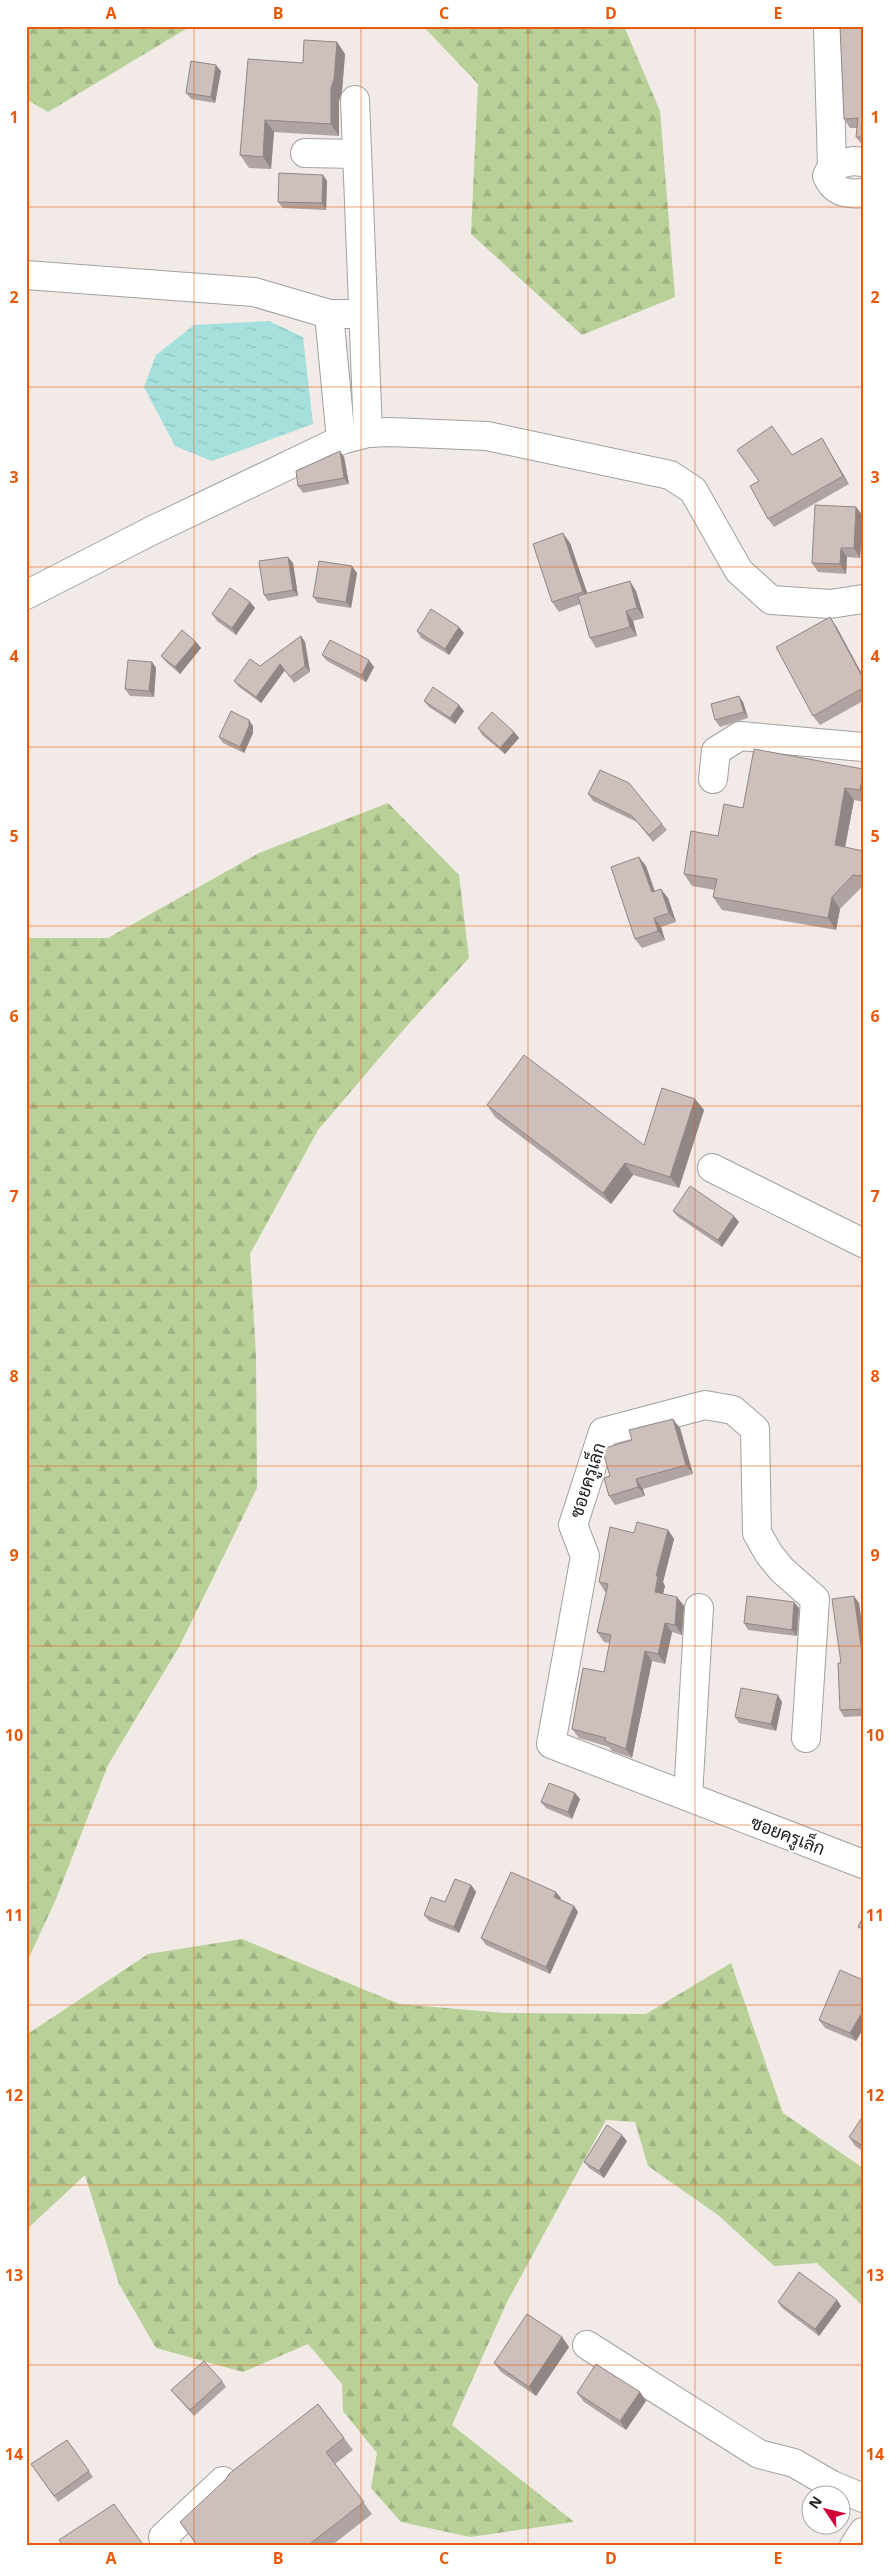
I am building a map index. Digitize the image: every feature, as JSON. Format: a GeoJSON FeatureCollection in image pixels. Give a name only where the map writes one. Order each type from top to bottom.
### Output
{"type":"FeatureCollection","features":[{"type":"Feature","properties":{"kind":"street"},"geometry":{"type":"LineString","coordinates":[[828,26],[832,166],[827,176],[831,185],[848,194],[863,193]]}},
{"type":"Feature","properties":{"kind":"street"},"geometry":{"type":"LineString","coordinates":[[355,100],[368,433]]}},
{"type":"Feature","properties":{"kind":"street"},"geometry":{"type":"LineString","coordinates":[[306,153],[357,154]]}},
{"type":"Feature","properties":{"kind":"street"},"geometry":{"type":"LineString","coordinates":[[832,166],[863,162]]}},
{"type":"Feature","properties":{"kind":"street"},"geometry":{"type":"LineString","coordinates":[[26,275],[254,292],[330,314],[362,314]]}},
{"type":"Feature","properties":{"kind":"street"},"geometry":{"type":"LineString","coordinates":[[330,314],[341,440]]}},
{"type":"Feature","properties":{"kind":"street"},"geometry":{"type":"LineString","coordinates":[[26,595],[151,531],[341,440],[368,433],[487,436],[670,475],[693,490],[739,571],[771,600],[830,604],[863,599]]}},
{"type":"Feature","properties":{"kind":"street"},"geometry":{"type":"LineString","coordinates":[[713,779],[716,751],[740,736],[863,747]]}},
{"type":"Feature","properties":{"kind":"street"},"geometry":{"type":"LineString","coordinates":[[712,1168],[863,1244]]}},
{"type":"Feature","properties":{"kind":"street","name":"ซอยครูเล็ก"},"geometry":{"type":"LineString","coordinates":[[806,1738],[815,1600],[782,1570],[769,1554],[757,1533],[755,1429],[733,1410],[705,1406],[602,1432],[573,1525],[585,1556],[551,1744],[863,1864]]}},
{"type":"Feature","properties":{"kind":"street"},"geometry":{"type":"LineString","coordinates":[[688,1796],[699,1608]]}},
{"type":"Feature","properties":{"kind":"street"},"geometry":{"type":"LineString","coordinates":[[588,2345],[759,2454],[794,2463],[832,2485],[863,2498]]}},
{"type":"Feature","properties":{"kind":"street"},"geometry":{"type":"LineString","coordinates":[[167,2546],[163,2537],[223,2481]]}},
{"type":"Feature","properties":{"kind":"street"},"geometry":{"type":"LineString","coordinates":[[854,2546],[863,2532]]}},
{"type":"Feature","properties":{"kind":"green space"},"geometry":{"type":"Polygon","coordinates":[[[26,26],[191,26],[48,112],[26,99],[26,26]]]}},
{"type":"Feature","properties":{"kind":"green space"},"geometry":{"type":"Polygon","coordinates":[[[423,26],[624,26],[660,111],[675,297],[582,335],[471,234],[478,84],[423,26]]]}},
{"type":"Feature","properties":{"kind":"green space"},"geometry":{"type":"Polygon","coordinates":[[[388,803],[459,875],[469,958],[405,1028],[318,1130],[250,1254],[256,1354],[257,1488],[179,1647],[108,1765],[56,1899],[26,1964],[26,938],[108,938],[259,853],[388,803]]]}},
{"type":"Feature","properties":{"kind":"green space"},"geometry":{"type":"Polygon","coordinates":[[[242,1939],[399,2004],[505,2013],[646,2014],[731,1963],[783,2113],[863,2168],[863,2306],[817,2263],[774,2266],[718,2215],[648,2166],[635,2122],[606,2120],[507,2302],[452,2425],[574,2522],[470,2537],[401,2522],[371,2488],[377,2453],[343,2411],[342,2384],[308,2344],[243,2372],[156,2348],[119,2284],[85,2175],[26,2230],[26,2035],[148,1954],[242,1939]]]}},
{"type":"Feature","properties":{"kind":"water"},"geometry":{"type":"Polygon","coordinates":[[[269,321],[303,337],[313,424],[212,461],[175,446],[144,387],[156,355],[194,325],[269,321]]]}},
{"type":"Feature","properties":{"kind":"building"},"geometry":{"type":"Polygon","coordinates":[[[840,26],[863,26],[863,137],[856,137],[858,118],[844,119],[840,26]]]}},
{"type":"Feature","properties":{"kind":"building"},"geometry":{"type":"Polygon","coordinates":[[[304,40],[337,42],[334,79],[331,88],[331,124],[265,120],[263,157],[240,155],[248,59],[303,63],[304,40]]]}},
{"type":"Feature","properties":{"kind":"building"},"geometry":{"type":"Polygon","coordinates":[[[191,61],[216,65],[211,97],[186,93],[191,61]]]}},
{"type":"Feature","properties":{"kind":"building"},"geometry":{"type":"Polygon","coordinates":[[[279,173],[323,175],[322,203],[278,202],[279,173]]]}},
{"type":"Feature","properties":{"kind":"building"},"geometry":{"type":"Polygon","coordinates":[[[772,426],[792,455],[822,438],[843,476],[768,519],[750,486],[759,481],[737,450],[772,426]]]}},
{"type":"Feature","properties":{"kind":"building"},"geometry":{"type":"Polygon","coordinates":[[[340,451],[344,478],[298,486],[296,471],[340,451]]]}},
{"type":"Feature","properties":{"kind":"building"},"geometry":{"type":"Polygon","coordinates":[[[815,505],[856,507],[854,548],[841,548],[840,564],[812,563],[815,505]]]}},
{"type":"Feature","properties":{"kind":"building"},"geometry":{"type":"Polygon","coordinates":[[[563,533],[583,592],[552,602],[533,544],[563,533]]]}},
{"type":"Feature","properties":{"kind":"building"},"geometry":{"type":"Polygon","coordinates":[[[288,557],[293,590],[264,595],[259,561],[288,557]]]}},
{"type":"Feature","properties":{"kind":"building"},"geometry":{"type":"Polygon","coordinates":[[[319,561],[352,566],[346,602],[313,597],[319,561]]]}},
{"type":"Feature","properties":{"kind":"building"},"geometry":{"type":"Polygon","coordinates":[[[630,581],[637,608],[626,611],[630,627],[590,638],[578,596],[630,581]]]}},
{"type":"Feature","properties":{"kind":"building"},"geometry":{"type":"Polygon","coordinates":[[[230,588],[250,602],[232,628],[212,614],[230,588]]]}},
{"type":"Feature","properties":{"kind":"building"},"geometry":{"type":"Polygon","coordinates":[[[431,609],[459,627],[445,649],[417,631],[431,609]]]}},
{"type":"Feature","properties":{"kind":"building"},"geometry":{"type":"Polygon","coordinates":[[[830,617],[863,678],[863,688],[813,716],[776,647],[830,617]]]}},
{"type":"Feature","properties":{"kind":"building"},"geometry":{"type":"Polygon","coordinates":[[[182,630],[196,642],[175,667],[161,656],[182,630]]]}},
{"type":"Feature","properties":{"kind":"building"},"geometry":{"type":"Polygon","coordinates":[[[301,636],[305,666],[290,677],[280,664],[256,697],[234,681],[250,659],[260,666],[301,636]]]}},
{"type":"Feature","properties":{"kind":"building"},"geometry":{"type":"Polygon","coordinates":[[[330,640],[369,660],[362,675],[322,655],[330,640]]]}},
{"type":"Feature","properties":{"kind":"building"},"geometry":{"type":"Polygon","coordinates":[[[128,660],[152,662],[149,691],[125,689],[128,660]]]}},
{"type":"Feature","properties":{"kind":"building"},"geometry":{"type":"Polygon","coordinates":[[[433,687],[459,705],[450,718],[424,701],[433,687]]]}},
{"type":"Feature","properties":{"kind":"building"},"geometry":{"type":"Polygon","coordinates":[[[739,696],[744,712],[715,720],[711,704],[739,696]]]}},
{"type":"Feature","properties":{"kind":"building"},"geometry":{"type":"Polygon","coordinates":[[[231,711],[249,720],[249,726],[240,747],[219,737],[231,711]]]}},
{"type":"Feature","properties":{"kind":"building"},"geometry":{"type":"Polygon","coordinates":[[[492,712],[514,732],[500,748],[478,728],[492,712]]]}},
{"type":"Feature","properties":{"kind":"building"},"geometry":{"type":"Polygon","coordinates":[[[754,749],[863,769],[860,790],[845,788],[835,845],[863,851],[863,876],[853,875],[832,897],[828,918],[713,897],[717,879],[684,874],[691,831],[718,836],[724,804],[743,808],[754,749]]]}},
{"type":"Feature","properties":{"kind":"building"},"geometry":{"type":"Polygon","coordinates":[[[600,770],[629,783],[662,824],[649,835],[632,816],[588,794],[600,770]]]}},
{"type":"Feature","properties":{"kind":"building"},"geometry":{"type":"Polygon","coordinates":[[[639,857],[652,892],[661,889],[669,913],[654,918],[658,931],[635,939],[611,867],[639,857]]]}},
{"type":"Feature","properties":{"kind":"building"},"geometry":{"type":"Polygon","coordinates":[[[524,1055],[644,1145],[662,1088],[695,1099],[670,1177],[625,1163],[603,1193],[487,1105],[524,1055]]]}},
{"type":"Feature","properties":{"kind":"building"},"geometry":{"type":"Polygon","coordinates":[[[690,1186],[734,1216],[718,1240],[673,1211],[690,1186]]]}},
{"type":"Feature","properties":{"kind":"building"},"geometry":{"type":"Polygon","coordinates":[[[673,1419],[686,1465],[636,1479],[638,1487],[609,1496],[604,1478],[610,1476],[603,1452],[605,1448],[632,1440],[629,1430],[673,1419]]]}},
{"type":"Feature","properties":{"kind":"building"},"geometry":{"type":"Polygon","coordinates":[[[637,1522],[668,1530],[656,1576],[658,1576],[655,1592],[677,1597],[675,1625],[665,1623],[658,1654],[645,1651],[626,1749],[605,1741],[606,1738],[572,1729],[583,1668],[604,1672],[611,1635],[597,1632],[608,1584],[599,1582],[610,1527],[634,1533],[637,1522]]]}},
{"type":"Feature","properties":{"kind":"building"},"geometry":{"type":"Polygon","coordinates":[[[747,1596],[794,1602],[792,1630],[744,1623],[747,1596]]]}},
{"type":"Feature","properties":{"kind":"building"},"geometry":{"type":"Polygon","coordinates":[[[854,1596],[862,1653],[863,1709],[840,1710],[838,1663],[841,1663],[832,1599],[854,1596]]]}},
{"type":"Feature","properties":{"kind":"building"},"geometry":{"type":"Polygon","coordinates":[[[741,1688],[778,1695],[771,1724],[735,1717],[741,1688]]]}},
{"type":"Feature","properties":{"kind":"building"},"geometry":{"type":"Polygon","coordinates":[[[549,1783],[575,1793],[568,1812],[541,1802],[549,1783]]]}},
{"type":"Feature","properties":{"kind":"building"},"geometry":{"type":"Polygon","coordinates":[[[511,1872],[556,1892],[554,1897],[574,1906],[546,1967],[481,1938],[511,1872]]]}},
{"type":"Feature","properties":{"kind":"building"},"geometry":{"type":"Polygon","coordinates":[[[455,1879],[471,1885],[454,1927],[424,1915],[431,1897],[445,1902],[455,1879]]]}},
{"type":"Feature","properties":{"kind":"building"},"geometry":{"type":"Polygon","coordinates":[[[863,1917],[863,1929],[858,1927],[863,1917]]]}},
{"type":"Feature","properties":{"kind":"building"},"geometry":{"type":"Polygon","coordinates":[[[840,1970],[863,1980],[863,2011],[850,2033],[819,2020],[840,1970]]]}},
{"type":"Feature","properties":{"kind":"building"},"geometry":{"type":"Polygon","coordinates":[[[863,2116],[863,2146],[849,2137],[863,2116]]]}},
{"type":"Feature","properties":{"kind":"building"},"geometry":{"type":"Polygon","coordinates":[[[607,2125],[622,2135],[599,2171],[584,2162],[607,2125]]]}},
{"type":"Feature","properties":{"kind":"building"},"geometry":{"type":"Polygon","coordinates":[[[799,2272],[837,2300],[815,2329],[778,2302],[799,2272]]]}},
{"type":"Feature","properties":{"kind":"building"},"geometry":{"type":"Polygon","coordinates":[[[527,2314],[562,2337],[529,2387],[494,2363],[527,2314]]]}},
{"type":"Feature","properties":{"kind":"building"},"geometry":{"type":"Polygon","coordinates":[[[204,2361],[222,2381],[190,2410],[171,2390],[204,2361]]]}},
{"type":"Feature","properties":{"kind":"building"},"geometry":{"type":"Polygon","coordinates":[[[596,2364],[640,2392],[620,2421],[577,2393],[596,2364]]]}},
{"type":"Feature","properties":{"kind":"building"},"geometry":{"type":"Polygon","coordinates":[[[318,2404],[344,2438],[326,2452],[364,2502],[307,2546],[198,2546],[180,2522],[230,2473],[318,2404]]]}},
{"type":"Feature","properties":{"kind":"building"},"geometry":{"type":"Polygon","coordinates":[[[67,2440],[89,2471],[54,2496],[31,2464],[67,2440]]]}},
{"type":"Feature","properties":{"kind":"building"},"geometry":{"type":"Polygon","coordinates":[[[114,2504],[144,2546],[63,2546],[59,2540],[114,2504]]]}}]}
